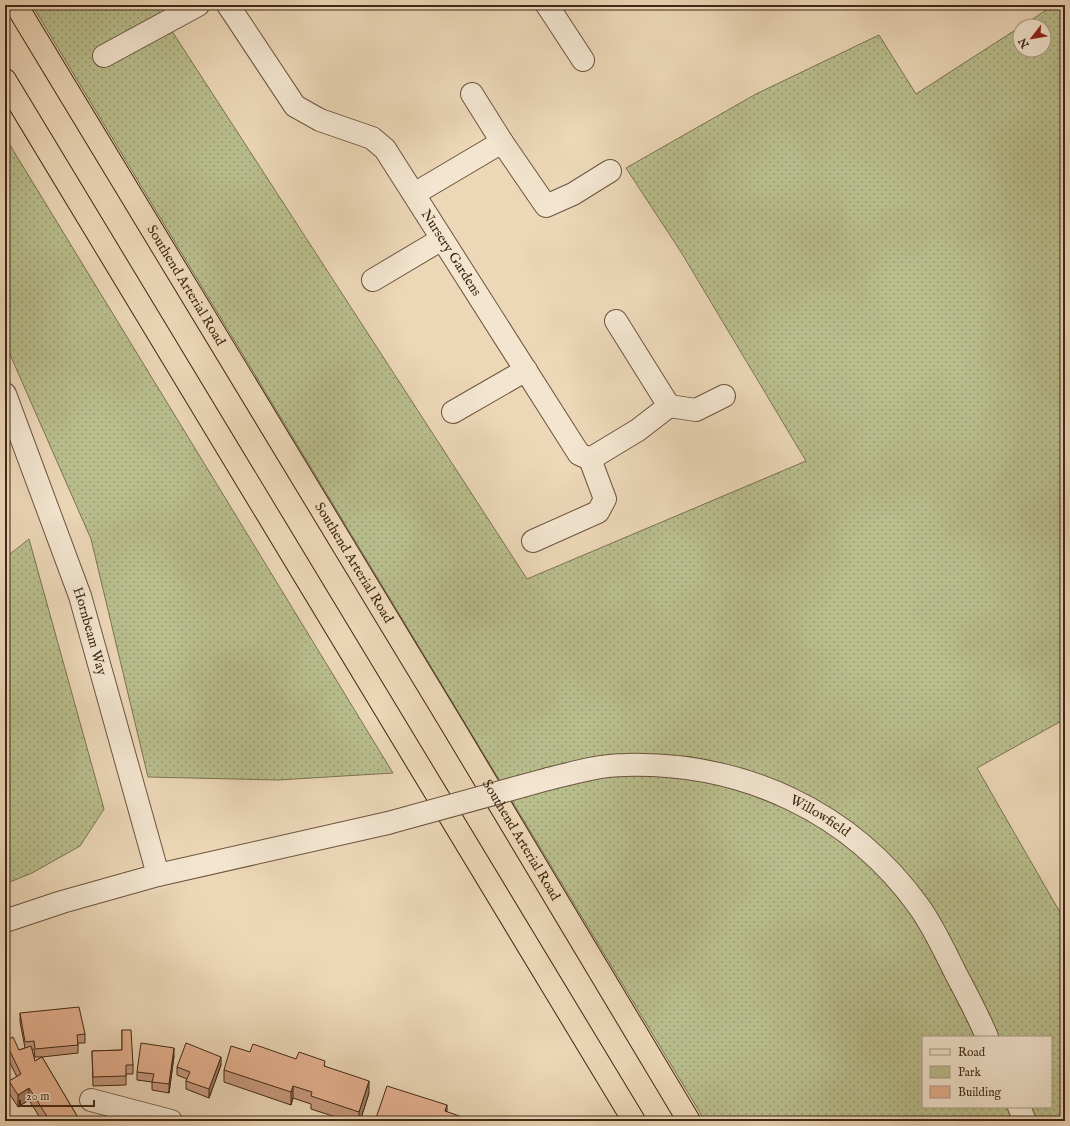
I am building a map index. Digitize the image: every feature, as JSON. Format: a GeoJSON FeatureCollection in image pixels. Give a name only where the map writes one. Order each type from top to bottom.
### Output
{"type":"FeatureCollection","features":[{"type":"Feature","properties":{"kind":"highway","name":"Southend Arterial Road"},"geometry":{"type":"LineString","coordinates":[[16,5],[452,725],[689,1121]]}},
{"type":"Feature","properties":{"kind":"highway"},"geometry":{"type":"LineString","coordinates":[[5,80],[634,1121]]}},
{"type":"Feature","properties":{"kind":"street"},"geometry":{"type":"LineString","coordinates":[[104,56],[198,5]]}},
{"type":"Feature","properties":{"kind":"street","name":"Nursery Gardens"},"geometry":{"type":"LineString","coordinates":[[228,5],[295,106],[320,120],[372,138],[385,149],[579,454],[590,459]]}},
{"type":"Feature","properties":{"kind":"street"},"geometry":{"type":"LineString","coordinates":[[547,5],[583,60]]}},
{"type":"Feature","properties":{"kind":"street"},"geometry":{"type":"LineString","coordinates":[[472,94],[502,142],[546,206],[573,194],[610,171]]}},
{"type":"Feature","properties":{"kind":"street"},"geometry":{"type":"LineString","coordinates":[[414,194],[502,142]]}},
{"type":"Feature","properties":{"kind":"street"},"geometry":{"type":"LineString","coordinates":[[373,280],[442,239]]}},
{"type":"Feature","properties":{"kind":"street"},"geometry":{"type":"LineString","coordinates":[[616,321],[669,406]]}},
{"type":"Feature","properties":{"kind":"street"},"geometry":{"type":"LineString","coordinates":[[453,412],[526,370]]}},
{"type":"Feature","properties":{"kind":"street","name":"Hornbeam Way"},"geometry":{"type":"LineString","coordinates":[[5,394],[80,596],[158,875]]}},
{"type":"Feature","properties":{"kind":"street"},"geometry":{"type":"LineString","coordinates":[[533,541],[598,512],[605,499],[590,459],[638,430],[669,406],[696,410],[724,396]]}},
{"type":"Feature","properties":{"kind":"street","name":"Willowfield"},"geometry":{"type":"LineString","coordinates":[[5,922],[62,902],[158,875],[388,823],[548,779],[587,770],[624,765],[697,769],[728,775],[761,785],[800,803],[829,820],[857,840],[880,861],[920,909],[940,942],[987,1036]]}},
{"type":"Feature","properties":{"kind":"street"},"geometry":{"type":"LineString","coordinates":[[91,1100],[121,1114],[171,1121]]}},
{"type":"Feature","properties":{"kind":"street"},"geometry":{"type":"LineString","coordinates":[[1018,1108],[1025,1121]]}},
{"type":"Feature","properties":{"kind":"green space"},"geometry":{"type":"Polygon","coordinates":[[[32,5],[155,5],[527,579],[806,461],[681,252],[626,168],[756,94],[879,35],[916,94],[1012,32],[1012,58],[1052,58],[1052,18],[1034,18],[1054,5],[1065,5],[1065,719],[977,768],[1065,921],[1065,1121],[705,1121],[32,5]]]}},
{"type":"Feature","properties":{"kind":"green space"},"geometry":{"type":"Polygon","coordinates":[[[5,137],[393,773],[278,780],[148,777],[91,539],[5,343],[5,137]]]}},
{"type":"Feature","properties":{"kind":"green space"},"geometry":{"type":"Polygon","coordinates":[[[29,539],[104,809],[80,846],[32,873],[5,884],[5,558],[29,539]]]}},
{"type":"Feature","properties":{"kind":"building"},"geometry":{"type":"Polygon","coordinates":[[[79,1007],[85,1034],[77,1035],[78,1045],[35,1049],[34,1041],[25,1042],[20,1013],[79,1007]]]}},
{"type":"Feature","properties":{"kind":"building"},"geometry":{"type":"Polygon","coordinates":[[[122,1030],[131,1030],[133,1065],[126,1065],[126,1076],[93,1077],[92,1051],[122,1050],[122,1030]]]}},
{"type":"Feature","properties":{"kind":"building"},"geometry":{"type":"Polygon","coordinates":[[[13,1037],[19,1050],[31,1046],[35,1061],[42,1057],[80,1121],[50,1121],[29,1088],[18,1095],[9,1081],[21,1074],[5,1041],[13,1037]]]}},
{"type":"Feature","properties":{"kind":"building"},"geometry":{"type":"Polygon","coordinates":[[[141,1043],[174,1048],[169,1084],[152,1082],[154,1074],[137,1072],[141,1043]]]}},
{"type":"Feature","properties":{"kind":"building"},"geometry":{"type":"Polygon","coordinates":[[[186,1043],[221,1057],[209,1089],[186,1081],[190,1072],[177,1067],[186,1043]]]}},
{"type":"Feature","properties":{"kind":"building"},"geometry":{"type":"Polygon","coordinates":[[[253,1044],[296,1059],[299,1052],[325,1061],[324,1066],[369,1081],[359,1112],[311,1096],[312,1092],[293,1086],[291,1092],[224,1070],[231,1046],[250,1052],[253,1044]]]}},
{"type":"Feature","properties":{"kind":"building"},"geometry":{"type":"Polygon","coordinates":[[[387,1086],[447,1105],[445,1111],[465,1118],[464,1121],[386,1121],[376,1118],[387,1086]]]}}]}
